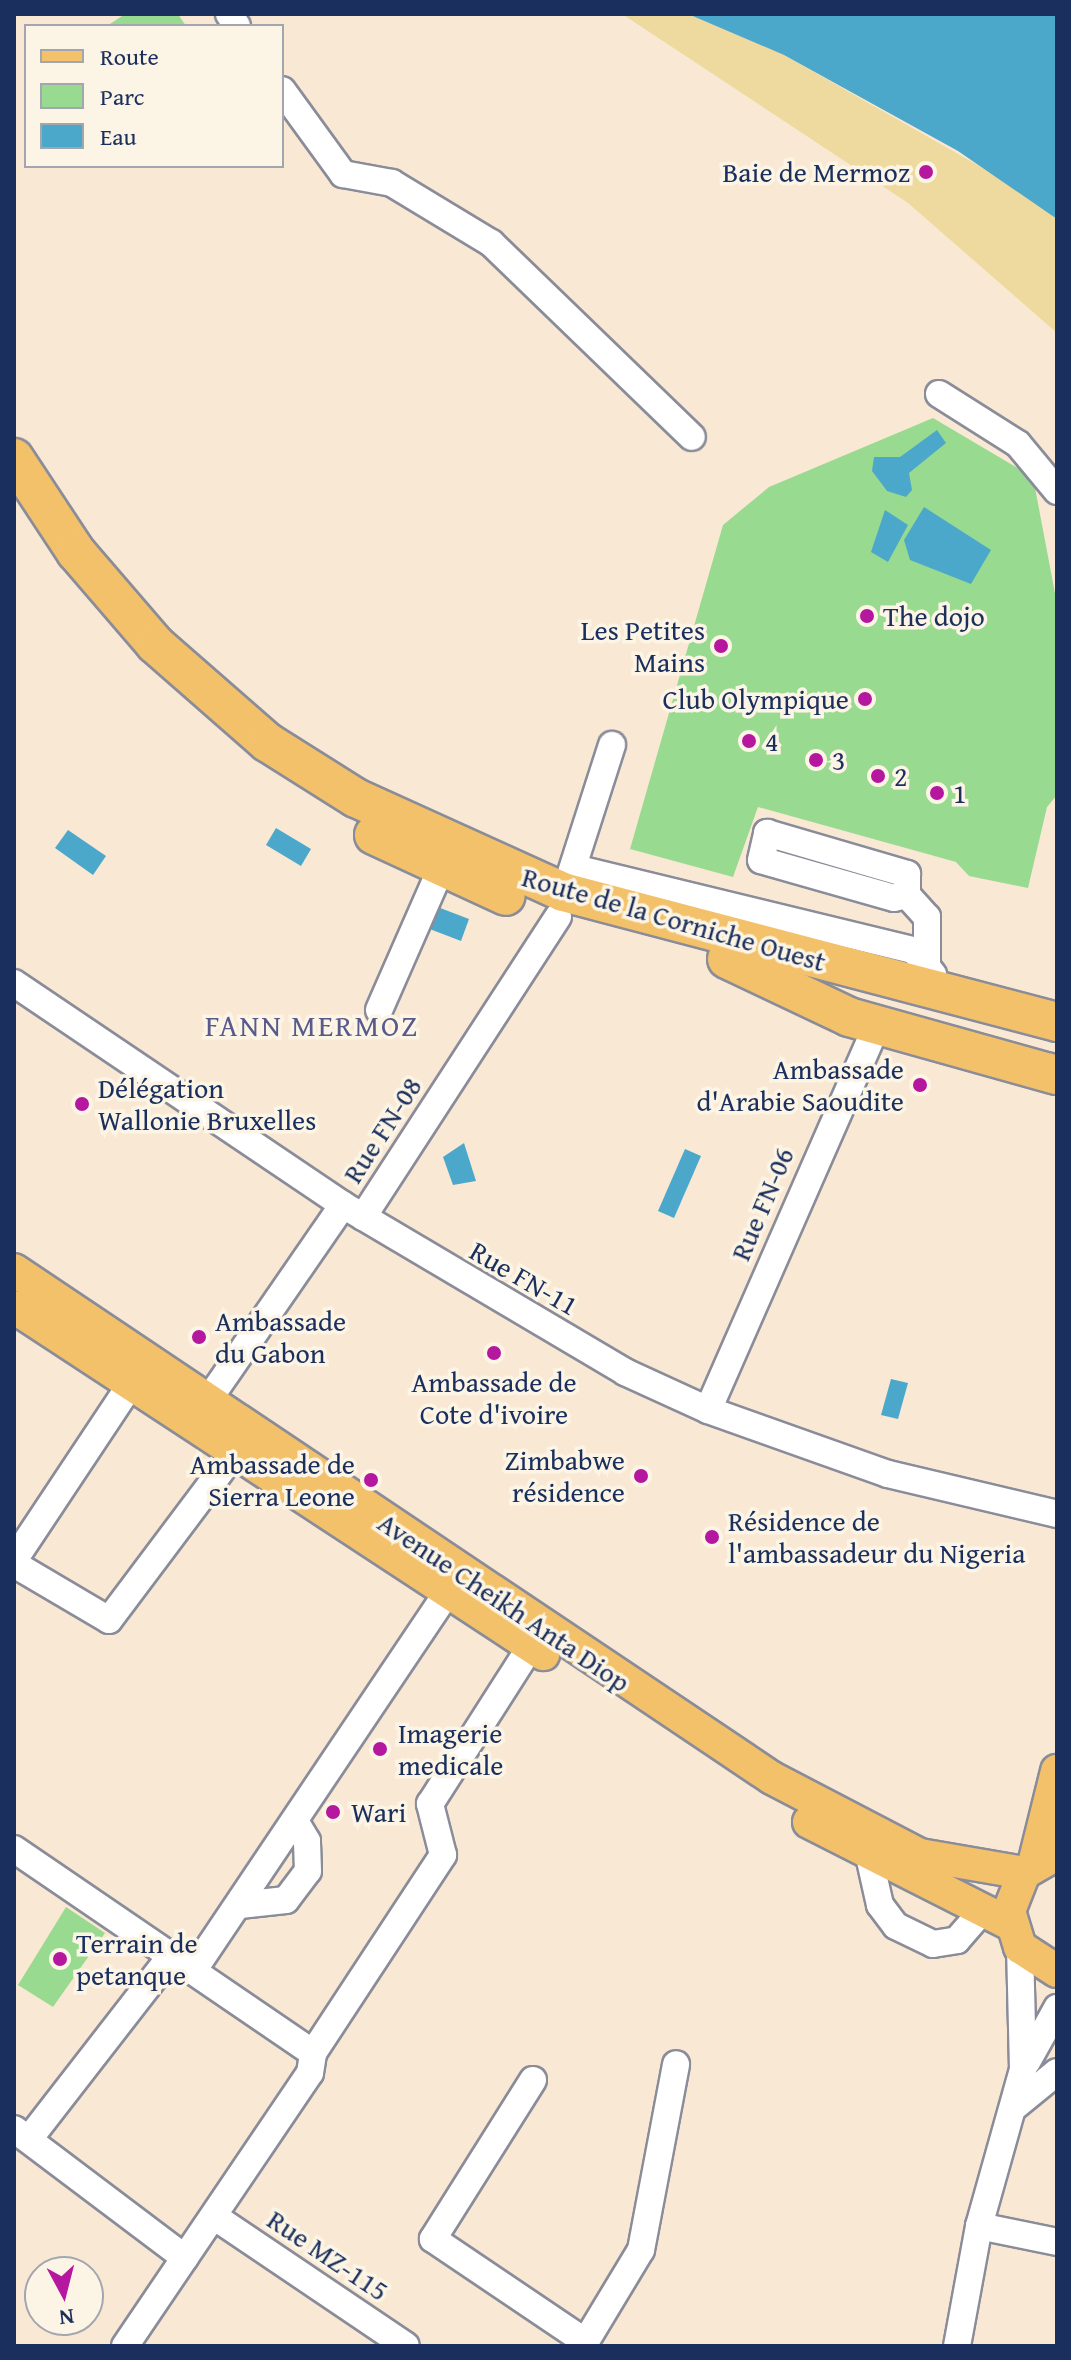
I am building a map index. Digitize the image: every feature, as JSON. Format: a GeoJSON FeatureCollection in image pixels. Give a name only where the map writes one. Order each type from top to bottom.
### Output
{"type":"FeatureCollection","features":[{"type":"Feature","properties":{"kind":"highway","name":"Route de la Corniche Ouest"},"geometry":{"type":"LineString","coordinates":[[14,458],[111,595],[255,733],[356,798],[565,892],[727,959],[1057,1045]]}},
{"type":"Feature","properties":{"kind":"highway","name":"Route de la Corniche Ouest"},"geometry":{"type":"LineString","coordinates":[[14,499],[108,630],[219,735],[309,800],[440,871],[565,892],[627,911],[1057,1022]]}},
{"type":"Feature","properties":{"kind":"highway"},"geometry":{"type":"LineString","coordinates":[[627,911],[681,909],[931,970],[1057,1008]]}},
{"type":"Feature","properties":{"kind":"highway"},"geometry":{"type":"LineString","coordinates":[[727,959],[877,1025],[1057,1075]]}},
{"type":"Feature","properties":{"kind":"main road","name":"Avenue Cheikh Anta Diop"},"geometry":{"type":"LineString","coordinates":[[14,1270],[772,1778],[920,1855],[1038,1863]]}},
{"type":"Feature","properties":{"kind":"main road","name":"Avenue Cheikh Anta Diop"},"geometry":{"type":"LineString","coordinates":[[14,1308],[531,1646],[869,1856],[1004,1927],[1057,1971]]}},
{"type":"Feature","properties":{"kind":"main road"},"geometry":{"type":"LineString","coordinates":[[1004,1927],[1011,1897],[1038,1863],[1057,1771]]}},
{"type":"Feature","properties":{"kind":"street"},"geometry":{"type":"LineString","coordinates":[[284,93],[343,174],[392,183],[491,243],[692,437]]}},
{"type":"Feature","properties":{"kind":"street"},"geometry":{"type":"LineString","coordinates":[[939,394],[1018,444],[1057,491]]}},
{"type":"Feature","properties":{"kind":"street","name":"Rue FN-08"},"geometry":{"type":"LineString","coordinates":[[209,1399],[353,1211],[565,892],[612,745]]}},
{"type":"Feature","properties":{"kind":"street"},"geometry":{"type":"LineString","coordinates":[[907,895],[894,898],[761,860],[767,833],[907,874],[907,895],[927,917],[931,970]]}},
{"type":"Feature","properties":{"kind":"street"},"geometry":{"type":"LineString","coordinates":[[379,1010],[440,871]]}},
{"type":"Feature","properties":{"kind":"street"},"geometry":{"type":"LineString","coordinates":[[565,892],[830,926],[914,950],[931,970]]}},
{"type":"Feature","properties":{"kind":"street","name":"Rue FN-11"},"geometry":{"type":"LineString","coordinates":[[14,983],[353,1211],[493,1300],[708,1410],[888,1474],[1057,1514]]}},
{"type":"Feature","properties":{"kind":"street","name":"Rue FN-06"},"geometry":{"type":"LineString","coordinates":[[708,1410],[877,1025]]}},
{"type":"Feature","properties":{"kind":"street"},"geometry":{"type":"LineString","coordinates":[[131,1384],[14,1562],[112,1619],[236,1451]]}},
{"type":"Feature","properties":{"kind":"street"},"geometry":{"type":"LineString","coordinates":[[193,1971],[447,1593]]}},
{"type":"Feature","properties":{"kind":"street"},"geometry":{"type":"LineString","coordinates":[[129,2345],[310,2073],[313,2053],[443,1855],[430,1804],[531,1646]]}},
{"type":"Feature","properties":{"kind":"street"},"geometry":{"type":"LineString","coordinates":[[240,1905],[286,1900],[308,1871],[307,1841],[295,1821]]}},
{"type":"Feature","properties":{"kind":"street"},"geometry":{"type":"LineString","coordinates":[[14,1849],[313,2053]]}},
{"type":"Feature","properties":{"kind":"street"},"geometry":{"type":"LineString","coordinates":[[869,1856],[880,1905],[896,1926],[933,1944],[1004,1927],[1023,2069]]}},
{"type":"Feature","properties":{"kind":"street"},"geometry":{"type":"LineString","coordinates":[[171,1956],[22,2134],[185,2258]]}},
{"type":"Feature","properties":{"kind":"street"},"geometry":{"type":"LineString","coordinates":[[957,2346],[979,2226],[1023,2069],[1057,2008]]}},
{"type":"Feature","properties":{"kind":"street"},"geometry":{"type":"LineString","coordinates":[[533,2080],[433,2239],[583,2343],[641,2250],[676,2064]]}},
{"type":"Feature","properties":{"kind":"street"},"geometry":{"type":"LineString","coordinates":[[1013,2108],[1057,2072]]}},
{"type":"Feature","properties":{"kind":"street","name":"Rue MZ-115"},"geometry":{"type":"LineString","coordinates":[[215,2217],[406,2346]]}},
{"type":"Feature","properties":{"kind":"street"},"geometry":{"type":"LineString","coordinates":[[979,2226],[1057,2242]]}},
{"type":"Feature","properties":{"kind":"green space"},"geometry":{"type":"Polygon","coordinates":[[[125,14],[178,14],[185,24],[110,24],[125,14]]]}},
{"type":"Feature","properties":{"kind":"green space","name":"Club Olympique"},"geometry":{"type":"Polygon","coordinates":[[[933,418],[1033,477],[1057,604],[1057,795],[1047,807],[1028,888],[969,876],[956,862],[758,807],[733,877],[630,849],[723,525],[769,487],[933,418]]]}},
{"type":"Feature","properties":{"kind":"green space","name":"Terrain de petanque"},"geometry":{"type":"Polygon","coordinates":[[[66,1907],[105,1933],[53,2007],[18,1985],[66,1907]]]}},
{"type":"Feature","properties":{"kind":"sand","name":"Baie de Mermoz"},"geometry":{"type":"Polygon","coordinates":[[[622,14],[688,14],[784,55],[1027,193],[1057,219],[1057,333],[908,203],[622,14]]]}},
{"type":"Feature","properties":{"kind":"water"},"geometry":{"type":"Polygon","coordinates":[[[688,14],[1057,14],[1057,219],[958,151],[784,55],[688,14]]]}},
{"type":"Feature","properties":{"kind":"water"},"geometry":{"type":"Polygon","coordinates":[[[937,430],[946,443],[909,473],[912,490],[906,497],[887,491],[872,471],[874,457],[900,457],[937,430]]]}},
{"type":"Feature","properties":{"kind":"water"},"geometry":{"type":"Polygon","coordinates":[[[924,507],[991,550],[971,584],[910,560],[904,540],[924,507]]]}},
{"type":"Feature","properties":{"kind":"water"},"geometry":{"type":"Polygon","coordinates":[[[885,510],[908,525],[888,562],[871,552],[885,510]]]}},
{"type":"Feature","properties":{"kind":"water"},"geometry":{"type":"Polygon","coordinates":[[[276,828],[311,849],[301,866],[266,845],[276,828]]]}},
{"type":"Feature","properties":{"kind":"water"},"geometry":{"type":"Polygon","coordinates":[[[68,830],[106,856],[93,875],[55,848],[68,830]]]}},
{"type":"Feature","properties":{"kind":"water"},"geometry":{"type":"Polygon","coordinates":[[[435,906],[469,919],[461,941],[427,928],[435,906]]]}},
{"type":"Feature","properties":{"kind":"water"},"geometry":{"type":"Polygon","coordinates":[[[464,1143],[476,1181],[453,1185],[443,1157],[464,1143]]]}},
{"type":"Feature","properties":{"kind":"water"},"geometry":{"type":"Polygon","coordinates":[[[685,1149],[701,1156],[674,1218],[658,1211],[685,1149]]]}},
{"type":"Feature","properties":{"kind":"water"},"geometry":{"type":"Polygon","coordinates":[[[891,1379],[908,1383],[898,1419],[881,1415],[891,1379]]]}},
{"type":"Feature","properties":{"kind":"place","name":"Baie de Mermoz"},"geometry":{"type":"Point","coordinates":[926,172]}},
{"type":"Feature","properties":{"kind":"place","name":"The dojo"},"geometry":{"type":"Point","coordinates":[867,616]}},
{"type":"Feature","properties":{"kind":"place","name":"Les Petites Mains"},"geometry":{"type":"Point","coordinates":[721,646]}},
{"type":"Feature","properties":{"kind":"place","name":"Club Olympique"},"geometry":{"type":"Point","coordinates":[865,699]}},
{"type":"Feature","properties":{"kind":"place","name":"4"},"geometry":{"type":"Point","coordinates":[749,741]}},
{"type":"Feature","properties":{"kind":"place","name":"3"},"geometry":{"type":"Point","coordinates":[816,760]}},
{"type":"Feature","properties":{"kind":"place","name":"2"},"geometry":{"type":"Point","coordinates":[878,776]}},
{"type":"Feature","properties":{"kind":"place","name":"1"},"geometry":{"type":"Point","coordinates":[937,793]}},
{"type":"Feature","properties":{"kind":"place","name":"Ambassade d'Arabie Saoudite"},"geometry":{"type":"Point","coordinates":[920,1085]}},
{"type":"Feature","properties":{"kind":"place","name":"Délégation Wallonie Bruxelles"},"geometry":{"type":"Point","coordinates":[82,1104]}},
{"type":"Feature","properties":{"kind":"place","name":"Ambassade du Gabon"},"geometry":{"type":"Point","coordinates":[199,1337]}},
{"type":"Feature","properties":{"kind":"place","name":"Ambassade de Cote d'ivoire"},"geometry":{"type":"Point","coordinates":[494,1353]}},
{"type":"Feature","properties":{"kind":"place","name":"Zimbabwe résidence"},"geometry":{"type":"Point","coordinates":[641,1476]}},
{"type":"Feature","properties":{"kind":"place","name":"Ambassade de Sierra Leone"},"geometry":{"type":"Point","coordinates":[371,1480]}},
{"type":"Feature","properties":{"kind":"place","name":"Résidence de l'ambassadeur du Nigeria"},"geometry":{"type":"Point","coordinates":[712,1537]}},
{"type":"Feature","properties":{"kind":"place","name":"Imagerie medicale"},"geometry":{"type":"Point","coordinates":[380,1749]}},
{"type":"Feature","properties":{"kind":"place","name":"Wari"},"geometry":{"type":"Point","coordinates":[333,1812]}},
{"type":"Feature","properties":{"kind":"place","name":"Terrain de petanque"},"geometry":{"type":"Point","coordinates":[60,1959]}},
{"type":"Feature","properties":{"kind":"district","name":"FANN MERMOZ"},"geometry":{"type":"Point","coordinates":[312,1025]}}]}
